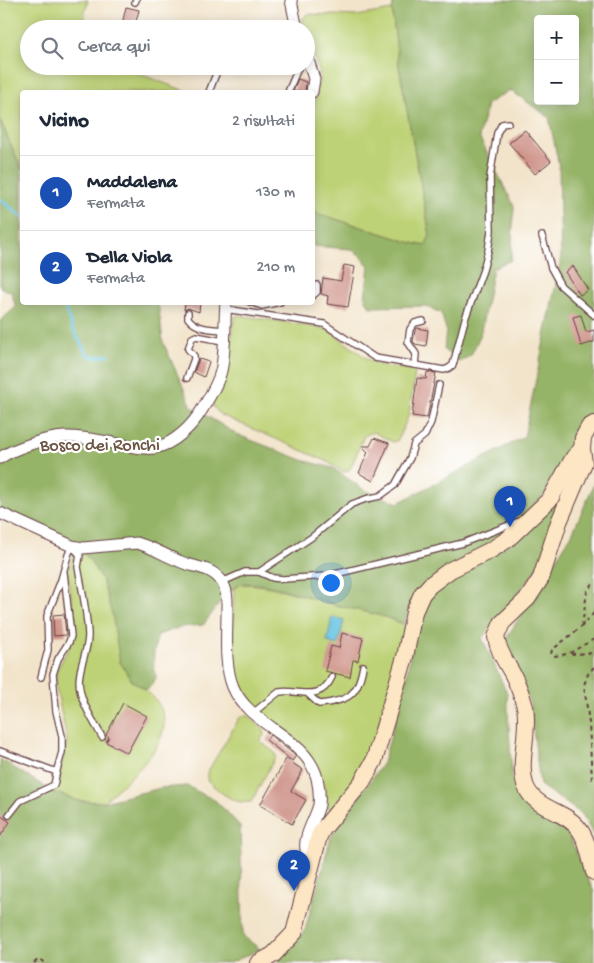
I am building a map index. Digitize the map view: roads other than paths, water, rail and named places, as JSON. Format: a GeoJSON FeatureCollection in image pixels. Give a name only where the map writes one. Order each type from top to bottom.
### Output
{"type":"FeatureCollection","features":[{"type":"Feature","properties":{"kind":"street"},"geometry":{"type":"LineString","coordinates":[[291,0],[295,20]]}},
{"type":"Feature","properties":{"kind":"street"},"geometry":{"type":"LineString","coordinates":[[312,90],[313,75]]}},
{"type":"Feature","properties":{"kind":"street"},"geometry":{"type":"LineString","coordinates":[[0,458],[9,451],[63,437],[97,440],[145,448],[155,448],[164,445],[188,428],[199,415],[212,392],[221,371],[225,306]]}},
{"type":"Feature","properties":{"kind":"street"},"geometry":{"type":"LineString","coordinates":[[594,424],[585,432],[582,449],[584,463],[559,522],[542,578],[528,598],[502,623],[496,637],[500,652],[521,692],[525,708],[524,777],[526,787],[533,797],[544,806],[572,821],[579,829],[585,840],[594,872]]}},
{"type":"Feature","properties":{"kind":"street"},"geometry":{"type":"LineString","coordinates":[[258,963],[273,955],[294,933],[316,846],[323,829],[362,782],[374,761],[405,658],[412,618],[422,594],[430,585],[450,570],[502,544],[555,493],[574,457],[582,449]]}},
{"type":"Feature","properties":{"kind":"street"},"geometry":{"type":"LineString","coordinates":[[0,513],[72,546],[83,548],[137,543],[154,548],[187,564],[199,566],[211,572],[222,582],[227,598],[228,665],[230,677],[238,696],[254,713],[304,754],[316,775],[319,787],[318,806],[305,844],[308,859],[313,862]]}},
{"type":"Feature","properties":{"kind":"lane"},"geometry":{"type":"LineString","coordinates":[[210,90],[216,75]]}},
{"type":"Feature","properties":{"kind":"lane"},"geometry":{"type":"LineString","coordinates":[[289,90],[295,75]]}},
{"type":"Feature","properties":{"kind":"lane"},"geometry":{"type":"LineString","coordinates":[[225,306],[324,324],[374,358],[444,370],[449,368],[453,365],[465,318],[488,251],[491,231],[490,177],[496,133],[502,124],[508,123]]}},
{"type":"Feature","properties":{"kind":"lane"},"geometry":{"type":"LineString","coordinates":[[542,236],[551,268],[561,286],[594,315]]}},
{"type":"Feature","properties":{"kind":"lane"},"geometry":{"type":"LineString","coordinates":[[315,294],[317,292],[317,285]]}},
{"type":"Feature","properties":{"kind":"lane"},"geometry":{"type":"LineString","coordinates":[[188,313],[191,323],[213,329],[224,335]]}},
{"type":"Feature","properties":{"kind":"lane"},"geometry":{"type":"LineString","coordinates":[[415,365],[416,354],[408,342],[410,329],[415,323],[423,320]]}},
{"type":"Feature","properties":{"kind":"lane"},"geometry":{"type":"LineString","coordinates":[[187,378],[194,359],[194,356],[188,349],[192,338],[196,336],[224,335]]}},
{"type":"Feature","properties":{"kind":"lane"},"geometry":{"type":"LineString","coordinates":[[259,572],[312,537],[352,504],[380,496],[395,485],[410,458],[414,444],[425,435],[431,422],[439,386]]}},
{"type":"Feature","properties":{"kind":"lane"},"geometry":{"type":"LineString","coordinates":[[222,582],[245,572],[259,572],[273,578],[283,579],[327,576],[463,543],[531,517]]}},
{"type":"Feature","properties":{"kind":"lane"},"geometry":{"type":"LineString","coordinates":[[41,677],[48,650],[47,616],[72,546],[80,555],[78,567],[88,637],[80,674],[80,691],[87,711],[102,737]]}},
{"type":"Feature","properties":{"kind":"lane"},"geometry":{"type":"LineString","coordinates":[[9,814],[20,801],[54,785],[62,752],[62,736],[56,711],[53,674],[58,659],[71,636],[63,571]]}},
{"type":"Feature","properties":{"kind":"lane"},"geometry":{"type":"LineString","coordinates":[[308,694],[319,704],[343,701],[354,691],[363,666]]}},
{"type":"Feature","properties":{"kind":"lane"},"geometry":{"type":"LineString","coordinates":[[254,713],[279,692],[308,694],[320,692],[326,687],[332,677]]}},
{"type":"Feature","properties":{"kind":"lane"},"geometry":{"type":"LineString","coordinates":[[0,751],[54,771],[58,770]]}},
{"type":"Feature","properties":{"kind":"water"},"geometry":{"type":"Polygon","coordinates":[[[332,617],[344,620],[338,645],[327,642],[332,617]]]}},
{"type":"Feature","properties":{"kind":"waterway"},"geometry":{"type":"LineString","coordinates":[[0,199],[20,215]]}},
{"type":"Feature","properties":{"kind":"waterway"},"geometry":{"type":"LineString","coordinates":[[64,305],[73,330],[87,354],[94,357],[109,355]]}},
{"type":"Feature","properties":{"kind":"place","name":"Maddalena"},"geometry":{"type":"Point","coordinates":[510,527]}},
{"type":"Feature","properties":{"kind":"place","name":"Della Viola"},"geometry":{"type":"Point","coordinates":[294,891]}},
{"type":"Feature","properties":{"kind":"park label","name":"Bosco dei Ronchi"},"geometry":{"type":"Point","coordinates":[100,446]}}]}
